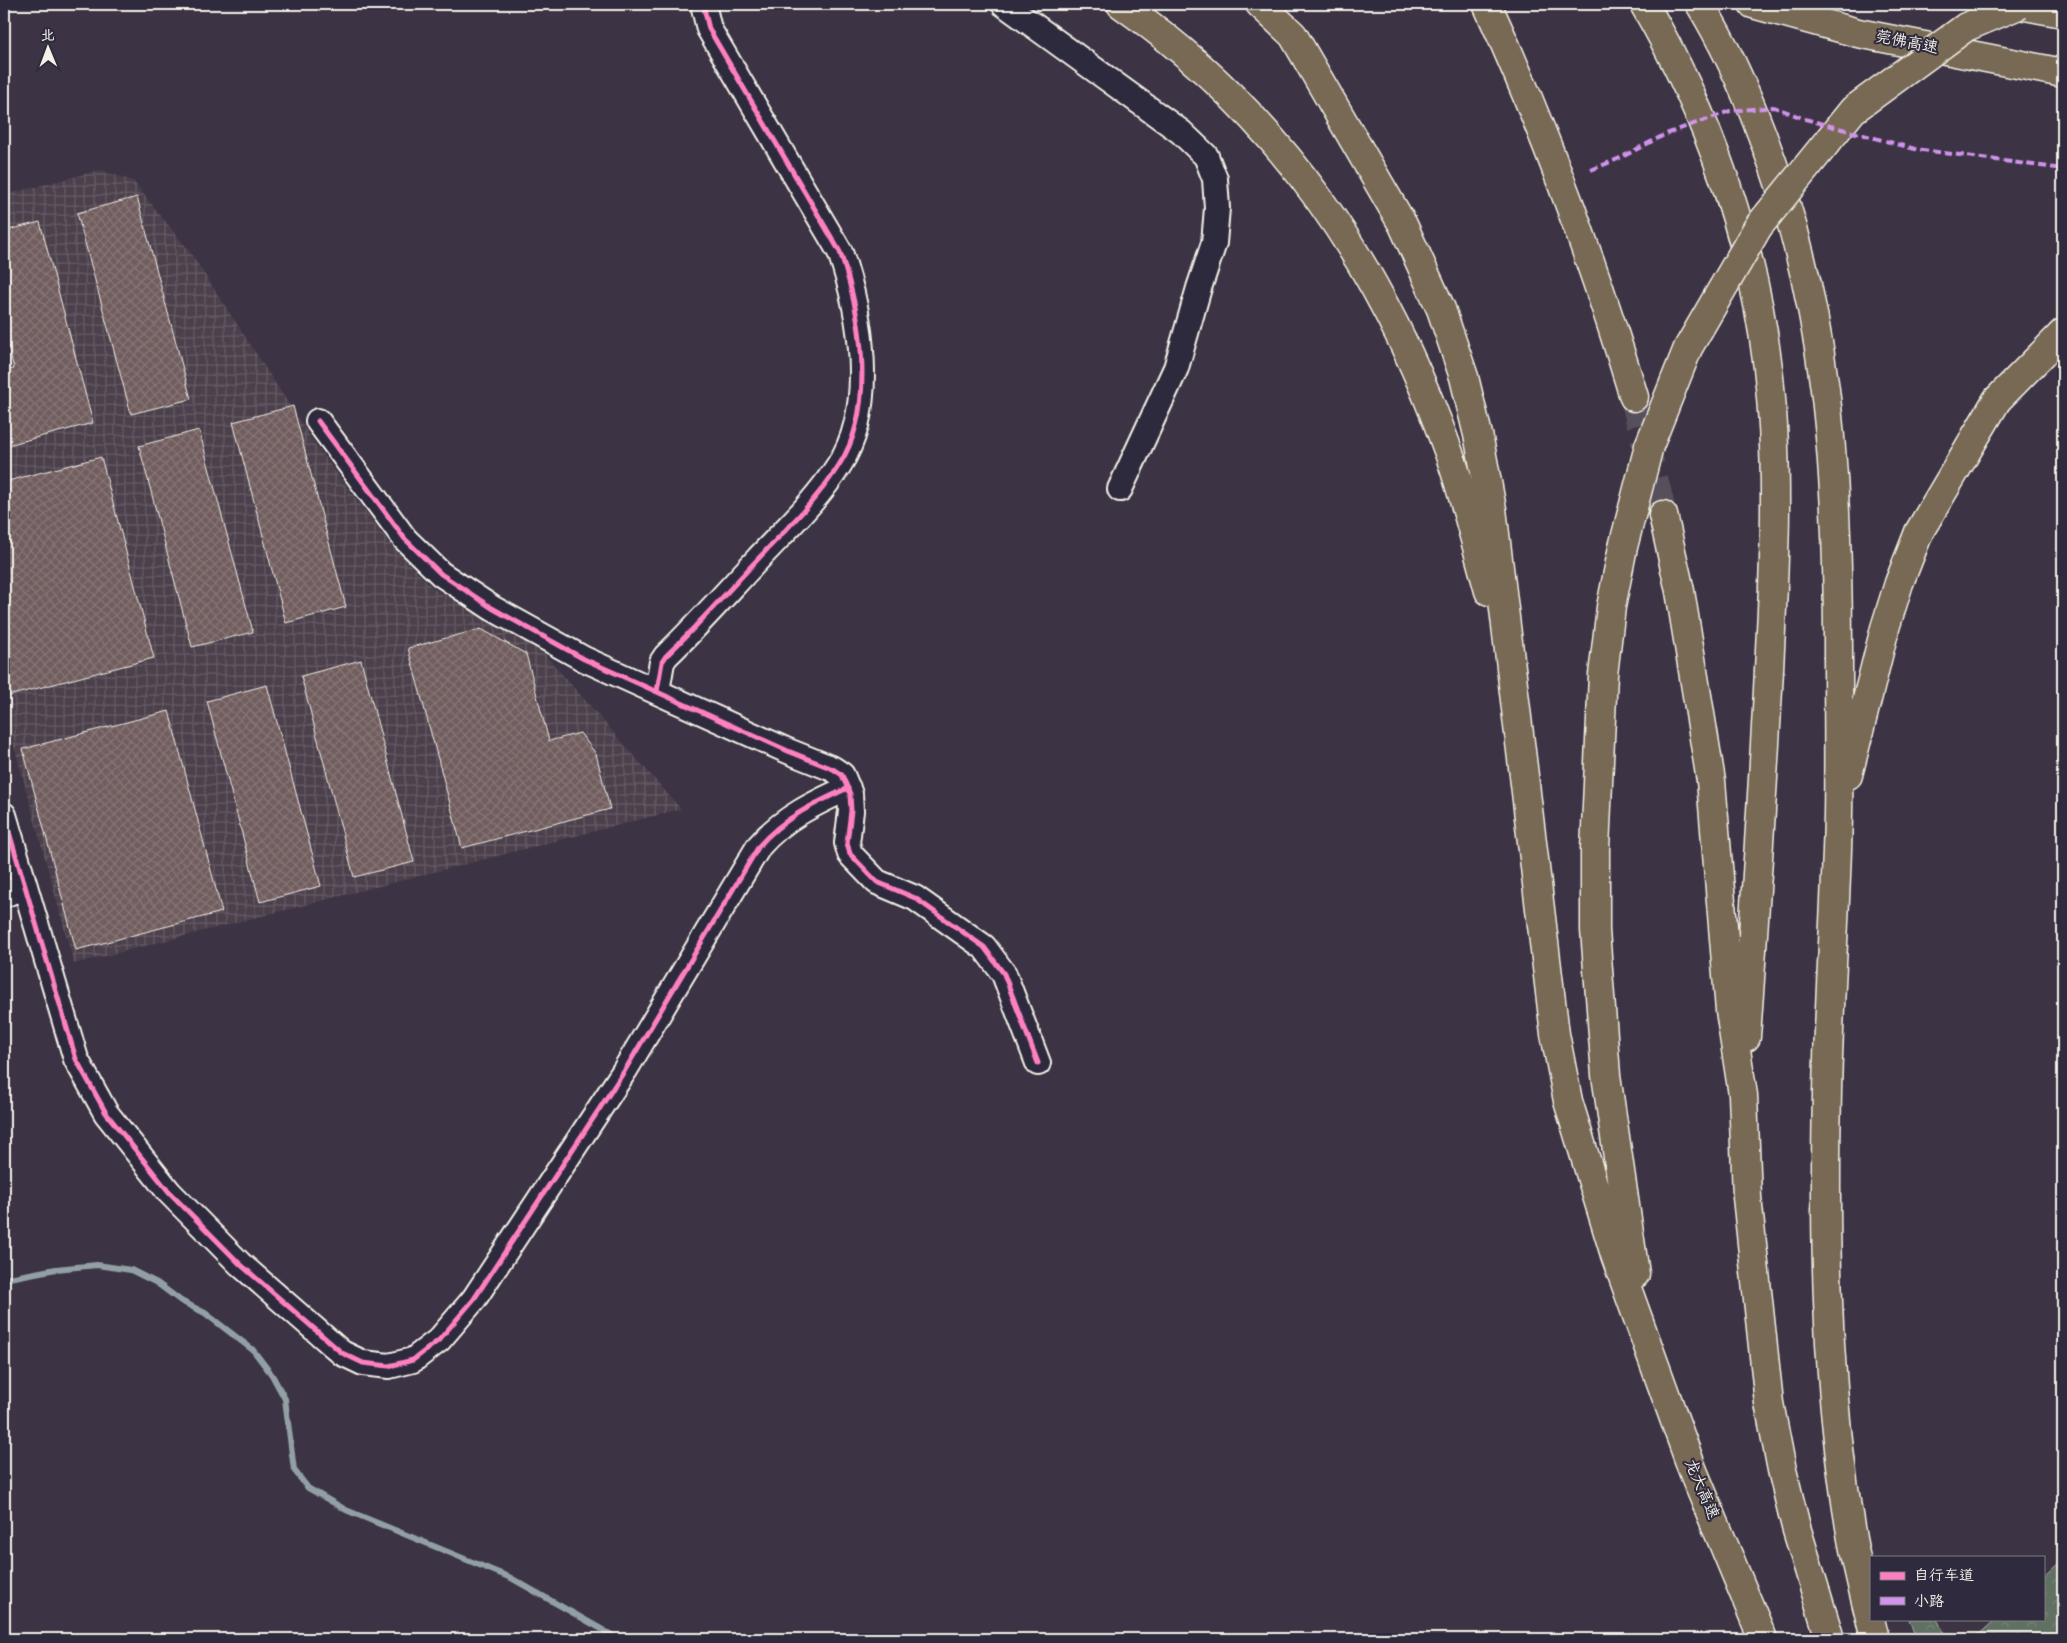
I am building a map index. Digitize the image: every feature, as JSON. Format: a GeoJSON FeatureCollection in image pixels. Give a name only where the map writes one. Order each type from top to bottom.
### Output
{"type":"FeatureCollection","features":[{"type":"Feature","properties":{"kind":"highway"},"geometry":{"type":"LineString","coordinates":[[1121,4],[1162,32],[1209,73],[1245,109],[1291,161],[1329,211],[1366,270],[1397,328],[1450,454],[1514,679]]}},
{"type":"Feature","properties":{"kind":"highway"},"geometry":{"type":"LineString","coordinates":[[1260,4],[1294,35],[1403,225],[1442,309],[1464,376],[1479,439],[1492,509],[1514,679],[1531,850],[1555,1034],[1566,1091],[1598,1203],[1646,1338]]}},
{"type":"Feature","properties":{"kind":"highway"},"geometry":{"type":"LineString","coordinates":[[1487,4],[1535,114],[1580,229],[1634,397]]}},
{"type":"Feature","properties":{"kind":"highway"},"geometry":{"type":"LineString","coordinates":[[1644,4],[1681,73],[1715,151],[1734,209],[1757,302],[1768,367],[1774,439],[1773,578],[1769,677],[1742,1095]]}},
{"type":"Feature","properties":{"kind":"highway"},"geometry":{"type":"LineString","coordinates":[[1700,4],[1738,73],[1769,152],[1792,223],[1820,342],[1830,416],[1836,492],[1838,568],[1838,818],[1829,998],[1826,1247],[1835,1408],[1852,1536],[1870,1618]]}},
{"type":"Feature","properties":{"kind":"highway","name":"莞佛高速"},"geometry":{"type":"LineString","coordinates":[[1753,4],[1858,33],[2063,73]]}},
{"type":"Feature","properties":{"kind":"highway"},"geometry":{"type":"LineString","coordinates":[[2014,4],[2063,13]]}},
{"type":"Feature","properties":{"kind":"highway"},"geometry":{"type":"LineString","coordinates":[[1646,1338],[1606,1075],[1595,930],[1595,848],[1603,675],[1611,607],[1622,547],[1649,446],[1688,348],[1758,227],[1853,110],[1966,27],[2021,4]]}},
{"type":"Feature","properties":{"kind":"highway"},"geometry":{"type":"LineString","coordinates":[[1838,818],[1885,628],[1899,583],[1919,532],[1997,400],[2063,333]]}},
{"type":"Feature","properties":{"kind":"highway"},"geometry":{"type":"LineString","coordinates":[[1663,515],[1680,591],[1711,781],[1730,1011],[1742,1095],[1747,1197],[1769,1403],[1782,1470],[1817,1599],[1830,1639]]}},
{"type":"Feature","properties":{"kind":"highway","name":"龙大高速"},"geometry":{"type":"LineString","coordinates":[[1646,1338],[1669,1407],[1758,1627]]}},
{"type":"Feature","properties":{"kind":"highway"},"geometry":{"type":"LineString","coordinates":[[1870,1620],[1875,1639]]}},
{"type":"Feature","properties":{"kind":"street"},"geometry":{"type":"LineString","coordinates":[[657,691],[662,662],[666,656],[816,496],[840,465],[854,428],[861,389],[861,349],[857,314],[852,286],[840,252],[709,29],[702,4]]}},
{"type":"Feature","properties":{"kind":"street"},"geometry":{"type":"LineString","coordinates":[[1004,4],[1181,132],[1206,156],[1215,179],[1217,208],[1214,243],[1199,288],[1186,342],[1165,395],[1120,489]]}},
{"type":"Feature","properties":{"kind":"street"},"geometry":{"type":"LineString","coordinates":[[318,422],[405,539],[441,574],[492,608],[584,659],[788,751],[833,769],[842,775],[848,788],[851,811],[847,842],[850,854],[877,882],[921,901],[984,947],[996,960],[1004,974],[1038,1063]]}},
{"type":"Feature","properties":{"kind":"street"},"geometry":{"type":"LineString","coordinates":[[4,815],[14,891],[76,1059],[88,1084],[117,1128],[198,1223],[240,1264],[322,1338],[342,1353],[363,1363],[389,1366],[413,1360],[439,1340],[474,1300],[625,1070],[769,834],[812,804],[848,788]]}},
{"type":"Feature","properties":{"kind":"shaded area"},"geometry":{"type":"Polygon","coordinates":[[[100,170],[133,181],[190,252],[316,446],[392,546],[434,589],[539,648],[681,809],[74,964],[4,709],[4,195],[100,170]]]}},
{"type":"Feature","properties":{"kind":"green space"},"geometry":{"type":"Polygon","coordinates":[[[2063,1558],[2063,1639],[1974,1639],[1995,1620],[2044,1620],[2044,1576],[2063,1558]]]}},
{"type":"Feature","properties":{"kind":"green space"},"geometry":{"type":"Polygon","coordinates":[[[1909,1620],[1938,1620],[1947,1639],[1916,1639],[1909,1620]]]}},
{"type":"Feature","properties":{"kind":"building"},"geometry":{"type":"Polygon","coordinates":[[[137,197],[191,399],[131,414],[77,213],[137,197]]]}},
{"type":"Feature","properties":{"kind":"building"},"geometry":{"type":"Polygon","coordinates":[[[40,222],[93,423],[4,446],[4,370],[14,369],[4,329],[4,231],[40,222]]]}},
{"type":"Feature","properties":{"kind":"building"},"geometry":{"type":"Polygon","coordinates":[[[293,406],[346,607],[286,623],[233,422],[293,406]]]}},
{"type":"Feature","properties":{"kind":"building"},"geometry":{"type":"Polygon","coordinates":[[[199,430],[253,632],[192,647],[139,446],[199,430]]]}},
{"type":"Feature","properties":{"kind":"building"},"geometry":{"type":"Polygon","coordinates":[[[101,457],[154,658],[8,696],[4,678],[4,482],[101,457]]]}},
{"type":"Feature","properties":{"kind":"building"},"geometry":{"type":"Polygon","coordinates":[[[481,629],[526,654],[549,741],[580,733],[596,754],[610,809],[462,848],[408,648],[481,629]]]}},
{"type":"Feature","properties":{"kind":"building"},"geometry":{"type":"Polygon","coordinates":[[[361,660],[414,862],[354,877],[301,676],[361,660]]]}},
{"type":"Feature","properties":{"kind":"building"},"geometry":{"type":"Polygon","coordinates":[[[267,685],[321,886],[260,902],[207,701],[267,685]]]}},
{"type":"Feature","properties":{"kind":"building"},"geometry":{"type":"Polygon","coordinates":[[[169,711],[222,912],[76,950],[23,749],[169,711]]]}},
{"type":"Feature","properties":{"kind":"waterway"},"geometry":{"type":"LineString","coordinates":[[4,1279],[56,1269],[97,1265],[131,1270],[157,1283],[181,1301],[205,1313],[253,1350],[272,1375],[285,1399],[294,1470],[308,1488],[346,1510],[511,1578],[619,1639]]}},
{"type":"Feature","properties":{"kind":"tunnel"},"geometry":{"type":"LineString","coordinates":[[1634,397],[1663,515]]}},
{"type":"Feature","properties":{"kind":"marked path"},"geometry":{"type":"LineString","coordinates":[[1591,170],[1620,158],[1666,134],[1730,111],[1774,107],[1805,119],[1915,149],[2063,169]]}},
{"type":"Feature","properties":{"kind":"cycle path"},"geometry":{"type":"LineString","coordinates":[[657,691],[662,662],[666,656],[800,514],[839,465],[851,442],[858,416],[862,388],[859,331],[848,276],[840,252],[709,29],[703,4]]}},
{"type":"Feature","properties":{"kind":"cycle path"},"geometry":{"type":"LineString","coordinates":[[318,421],[405,539],[441,574],[492,608],[584,659],[788,751],[833,769],[842,775],[850,794],[851,811],[847,843],[850,854],[877,882],[915,898],[984,947],[1004,974],[1038,1063]]}},
{"type":"Feature","properties":{"kind":"cycle path"},"geometry":{"type":"LineString","coordinates":[[4,815],[76,1059],[106,1113],[169,1192],[240,1264],[342,1353],[363,1363],[389,1366],[413,1360],[439,1340],[474,1299],[625,1070],[759,846],[789,819],[848,788]]}}]}
